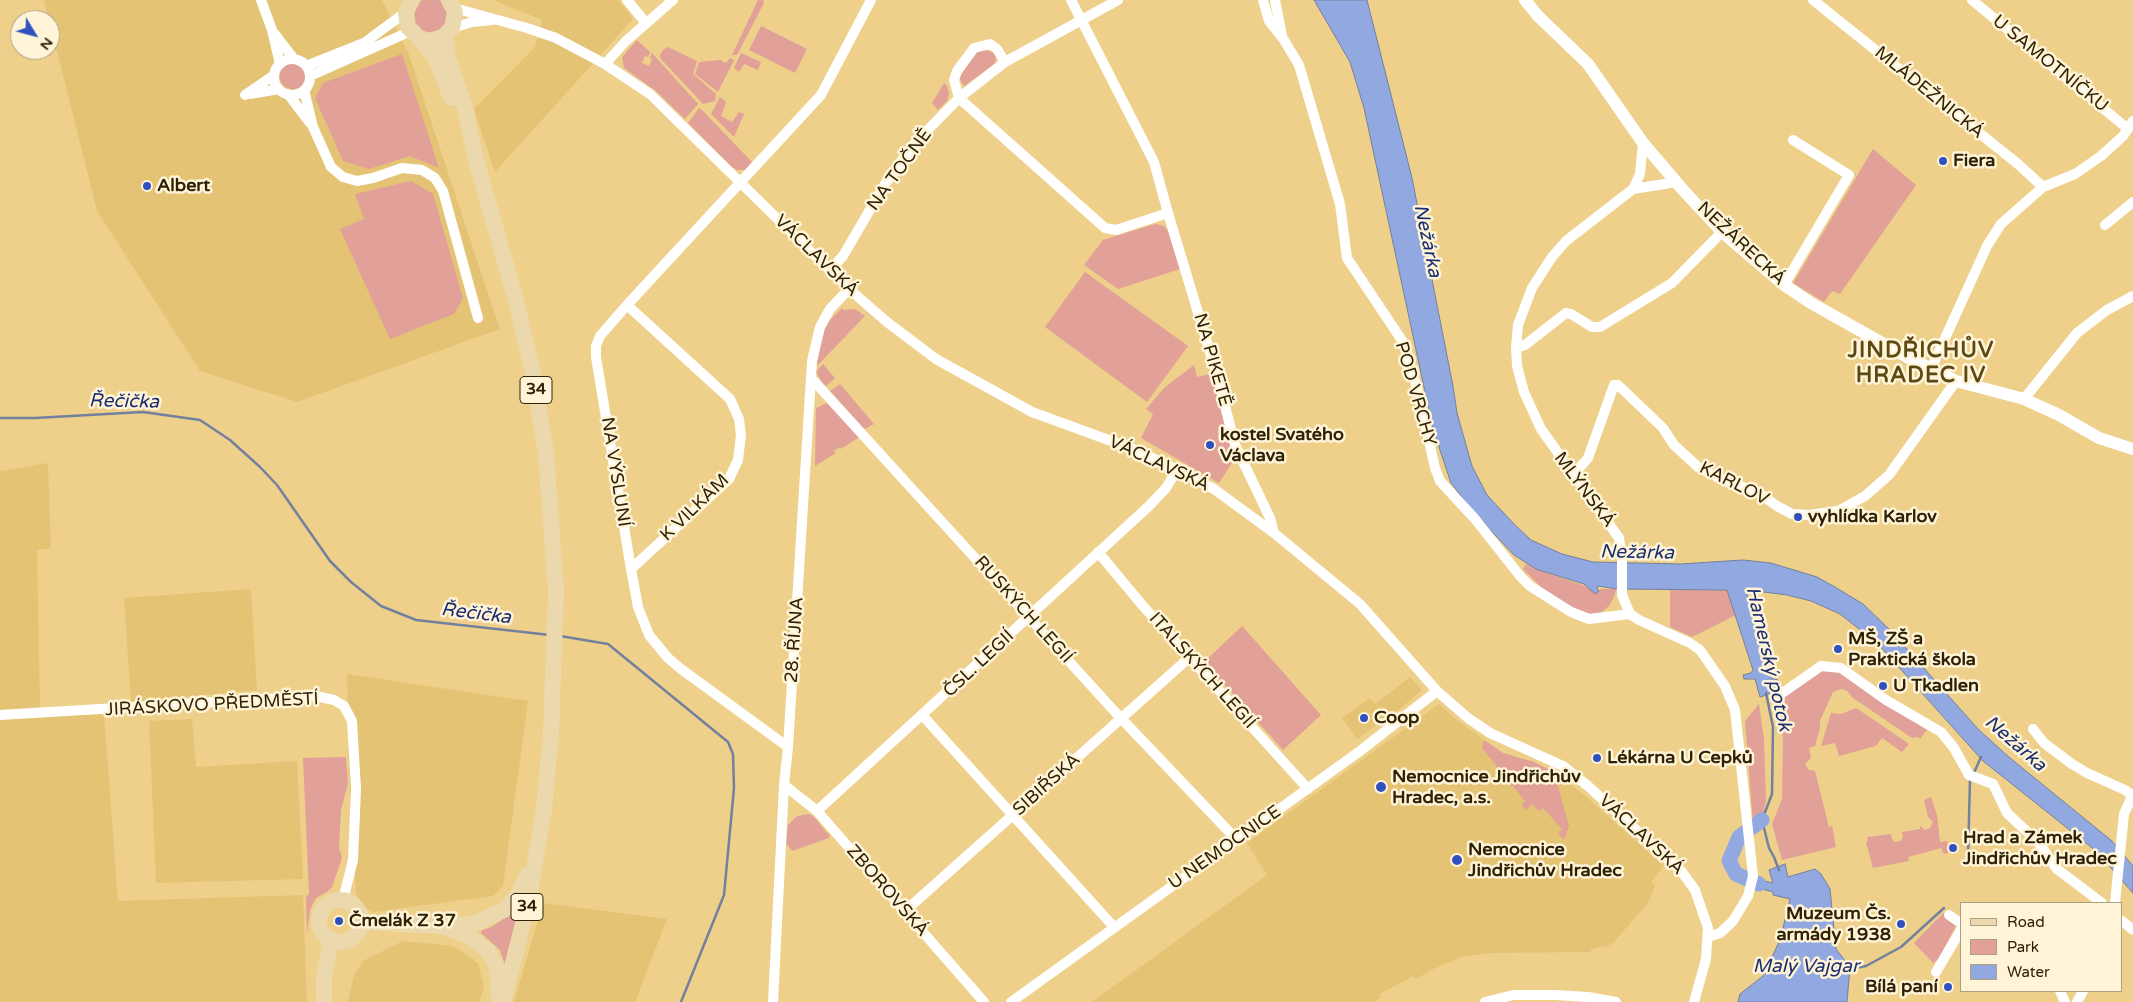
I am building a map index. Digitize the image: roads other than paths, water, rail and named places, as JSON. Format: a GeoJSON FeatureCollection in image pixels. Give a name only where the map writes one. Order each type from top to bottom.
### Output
{"type":"FeatureCollection","features":[{"type":"Feature","properties":{"kind":"main road"},"geometry":{"type":"LineString","coordinates":[[410,3],[407,22],[415,35],[435,40],[449,32],[455,20],[451,4]]}},
{"type":"Feature","properties":{"kind":"main road","name":"34"},"geometry":{"type":"LineString","coordinates":[[449,32],[447,55],[465,108],[476,160],[515,298],[533,373],[540,413],[549,491],[556,590],[551,734],[539,842],[528,904],[504,1002]]}},
{"type":"Feature","properties":{"kind":"main road","name":"34"},"geometry":{"type":"LineString","coordinates":[[415,35],[436,59],[476,160]]}},
{"type":"Feature","properties":{"kind":"main road"},"geometry":{"type":"LineString","coordinates":[[361,922],[442,926],[474,924],[504,910],[518,895],[524,885],[539,842]]}},
{"type":"Feature","properties":{"kind":"main road"},"geometry":{"type":"LineString","coordinates":[[343,900],[355,906],[359,912],[361,922],[359,930],[350,940],[344,942],[331,941],[321,932],[319,925],[321,912],[330,902],[343,900]]}},
{"type":"Feature","properties":{"kind":"main road"},"geometry":{"type":"LineString","coordinates":[[442,926],[469,936],[488,951],[496,964],[500,983],[498,1002]]}},
{"type":"Feature","properties":{"kind":"main road"},"geometry":{"type":"LineString","coordinates":[[324,1002],[324,976],[331,941]]}},
{"type":"Feature","properties":{"kind":"street"},"geometry":{"type":"LineString","coordinates":[[261,0],[272,30],[280,64]]}},
{"type":"Feature","properties":{"kind":"street"},"geometry":{"type":"LineString","coordinates":[[627,0],[646,23]]}},
{"type":"Feature","properties":{"kind":"street"},"geometry":{"type":"LineString","coordinates":[[605,64],[646,23],[673,0]]}},
{"type":"Feature","properties":{"kind":"street","name":"NA VÝSLUNÍ"},"geometry":{"type":"LineString","coordinates":[[788,747],[682,669],[658,647],[642,619],[631,569],[595,352],[600,336],[626,305],[741,183],[821,94],[870,0]]}},
{"type":"Feature","properties":{"kind":"street","name":"NA PIKETĚ"},"geometry":{"type":"LineString","coordinates":[[1071,0],[1154,162],[1218,379],[1235,445],[1270,518],[1274,532]]}},
{"type":"Feature","properties":{"kind":"street"},"geometry":{"type":"LineString","coordinates":[[1118,0],[1080,19],[1005,62],[997,49],[990,44],[974,48],[957,71],[954,80],[959,98],[1105,228],[1116,230],[1168,213]]}},
{"type":"Feature","properties":{"kind":"street","name":"POD VRCHY"},"geometry":{"type":"LineString","coordinates":[[1263,0],[1269,21],[1284,40],[1299,65],[1340,204],[1347,258],[1403,342],[1417,388],[1435,468],[1440,481],[1530,586],[1571,612],[1589,619],[1630,614]]}},
{"type":"Feature","properties":{"kind":"street"},"geometry":{"type":"LineString","coordinates":[[1274,0],[1284,40]]}},
{"type":"Feature","properties":{"kind":"street","name":"NEŽÁRECKÁ"},"geometry":{"type":"LineString","coordinates":[[1525,0],[1538,16],[1588,64],[1643,143],[1722,232],[1784,285],[1811,303],[1956,381],[2024,399],[2059,415],[2099,438],[2133,449]]}},
{"type":"Feature","properties":{"kind":"street","name":"MLÁDEŽNICKÁ"},"geometry":{"type":"LineString","coordinates":[[1813,0],[2018,164],[2043,187]]}},
{"type":"Feature","properties":{"kind":"street","name":"U SAMOTNÍČKU"},"geometry":{"type":"LineString","coordinates":[[1972,0],[2131,125]]}},
{"type":"Feature","properties":{"kind":"street"},"geometry":{"type":"LineString","coordinates":[[308,71],[364,43],[410,3]]}},
{"type":"Feature","properties":{"kind":"street","name":"VÁCLAVSKÁ"},"geometry":{"type":"LineString","coordinates":[[451,4],[556,38],[605,64],[658,100],[849,289],[936,359],[1032,412],[1136,450],[1177,470],[1214,489],[1274,532],[1360,604],[1437,691],[1468,718],[1490,733],[1563,766],[1678,867],[1695,890],[1705,917],[1708,937],[1706,959],[1694,1002]]}},
{"type":"Feature","properties":{"kind":"street","name":"VÁCLAVSKÁ"},"geometry":{"type":"LineString","coordinates":[[449,32],[472,22],[498,20]]}},
{"type":"Feature","properties":{"kind":"street"},"geometry":{"type":"LineString","coordinates":[[272,30],[294,59],[308,71]]}},
{"type":"Feature","properties":{"kind":"street"},"geometry":{"type":"LineString","coordinates":[[308,71],[415,35]]}},
{"type":"Feature","properties":{"kind":"street"},"geometry":{"type":"LineString","coordinates":[[294,59],[286,60],[280,64],[274,75],[245,94],[283,91],[294,95],[304,90]]}},
{"type":"Feature","properties":{"kind":"street","name":"NA TOČNĚ"},"geometry":{"type":"LineString","coordinates":[[830,270],[843,256],[885,184],[913,145],[959,98],[1005,62]]}},
{"type":"Feature","properties":{"kind":"street"},"geometry":{"type":"LineString","coordinates":[[308,71],[304,90],[313,127],[331,167],[343,177],[357,181],[373,178],[402,168],[422,170],[435,178],[443,191],[478,318]]}},
{"type":"Feature","properties":{"kind":"street"},"geometry":{"type":"LineString","coordinates":[[274,75],[275,82],[313,127]]}},
{"type":"Feature","properties":{"kind":"street"},"geometry":{"type":"LineString","coordinates":[[1931,369],[1987,246],[2002,224],[2043,187],[2075,174],[2101,156],[2131,125]]}},
{"type":"Feature","properties":{"kind":"street"},"geometry":{"type":"LineString","coordinates":[[1784,285],[1849,175],[1793,140]]}},
{"type":"Feature","properties":{"kind":"street"},"geometry":{"type":"LineString","coordinates":[[1633,189],[1640,174],[1643,143]]}},
{"type":"Feature","properties":{"kind":"street"},"geometry":{"type":"LineString","coordinates":[[1633,189],[1677,182]]}},
{"type":"Feature","properties":{"kind":"street","name":"MLÝNSKÁ"},"geometry":{"type":"LineString","coordinates":[[1630,614],[1622,595],[1622,557],[1617,533],[1544,434],[1527,402],[1519,380],[1516,348],[1518,325],[1526,300],[1539,275],[1552,257],[1566,241],[1633,189]]}},
{"type":"Feature","properties":{"kind":"street"},"geometry":{"type":"LineString","coordinates":[[2105,225],[2133,202]]}},
{"type":"Feature","properties":{"kind":"street"},"geometry":{"type":"LineString","coordinates":[[1516,348],[1526,345],[1566,313],[1592,327],[1600,328],[1672,283],[1722,232]]}},
{"type":"Feature","properties":{"kind":"street","name":"28. ŘÍJNA"},"geometry":{"type":"LineString","coordinates":[[773,1002],[784,786],[812,360],[820,327],[830,310],[849,289]]}},
{"type":"Feature","properties":{"kind":"street"},"geometry":{"type":"LineString","coordinates":[[2024,399],[2077,333],[2107,310],[2133,296]]}},
{"type":"Feature","properties":{"kind":"street","name":"K VILKÁM"},"geometry":{"type":"LineString","coordinates":[[626,305],[730,399],[739,419],[741,435],[738,460],[729,479],[631,569]]}},
{"type":"Feature","properties":{"kind":"street","name":"RUSKÝCH LEGIÍ"},"geometry":{"type":"LineString","coordinates":[[812,379],[1122,719],[1236,839]]}},
{"type":"Feature","properties":{"kind":"street","name":"KARLOV"},"geometry":{"type":"LineString","coordinates":[[1573,475],[1588,458],[1611,388],[1614,385],[1618,385],[1663,428],[1674,445],[1698,467],[1727,482],[1756,490],[1777,506],[1792,514],[1809,515],[1838,511],[1865,496],[1889,475],[1956,381]]}},
{"type":"Feature","properties":{"kind":"street","name":"ČSL. LEGIÍ"},"geometry":{"type":"LineString","coordinates":[[818,811],[1149,506],[1166,488],[1177,470]]}},
{"type":"Feature","properties":{"kind":"street","name":"ITALSKÝCH LEGIÍ"},"geometry":{"type":"LineString","coordinates":[[1098,552],[1308,789]]}},
{"type":"Feature","properties":{"kind":"street"},"geometry":{"type":"LineString","coordinates":[[1630,614],[1638,620],[1696,646],[1711,663],[1725,686],[1735,710],[1748,823],[1752,876],[1751,887],[1743,906],[1733,921],[1720,934],[1708,937]]}},
{"type":"Feature","properties":{"kind":"street","name":"SIBIŘSKÁ"},"geometry":{"type":"LineString","coordinates":[[904,912],[1190,658]]}},
{"type":"Feature","properties":{"kind":"street"},"geometry":{"type":"LineString","coordinates":[[1778,696],[1822,666],[1841,668],[1886,700],[1940,732],[1954,748],[1972,777],[1993,784],[2007,813],[2038,842],[2057,869],[2101,902]]}},
{"type":"Feature","properties":{"kind":"street","name":"U NEMOCNICE"},"geometry":{"type":"LineString","coordinates":[[1011,1002],[1392,728],[1437,691]]}},
{"type":"Feature","properties":{"kind":"street","name":"JIRÁSKOVO PŘEDMĚSTÍ"},"geometry":{"type":"LineString","coordinates":[[0,715],[316,696],[334,700],[344,706],[352,722],[356,789],[354,860],[343,900]]}},
{"type":"Feature","properties":{"kind":"street"},"geometry":{"type":"LineString","coordinates":[[923,716],[1114,927]]}},
{"type":"Feature","properties":{"kind":"street"},"geometry":{"type":"LineString","coordinates":[[2033,729],[2044,743],[2072,764],[2133,795],[2124,814],[2114,902]]}},
{"type":"Feature","properties":{"kind":"street","name":"ZBOROVSKÁ"},"geometry":{"type":"LineString","coordinates":[[784,786],[818,811],[984,1002]]}},
{"type":"Feature","properties":{"kind":"street"},"geometry":{"type":"LineString","coordinates":[[1949,915],[1960,923]]}},
{"type":"Feature","properties":{"kind":"street"},"geometry":{"type":"LineString","coordinates":[[2123,922],[2133,930]]}},
{"type":"Feature","properties":{"kind":"street"},"geometry":{"type":"LineString","coordinates":[[1936,972],[1960,931]]}},
{"type":"Feature","properties":{"kind":"street"},"geometry":{"type":"LineString","coordinates":[[1485,1002],[1513,995],[1555,995],[1588,997],[1616,1002]]}},
{"type":"Feature","properties":{"kind":"water"},"geometry":{"type":"Polygon","coordinates":[[[1314,0],[1367,0],[1412,178],[1457,413],[1472,466],[1487,495],[1531,540],[1562,554],[1593,562],[1680,564],[1743,560],[1771,563],[1817,577],[1863,604],[1890,630],[1978,729],[2010,758],[2112,841],[2133,866],[2133,893],[2096,851],[1983,761],[1878,644],[1840,614],[1811,601],[1787,595],[1756,591],[1750,591],[1747,594],[1771,678],[1778,680],[1781,688],[1760,697],[1755,679],[1744,679],[1743,675],[1751,673],[1753,670],[1727,590],[1617,589],[1598,586],[1599,591],[1595,594],[1584,584],[1536,569],[1514,555],[1474,513],[1451,483],[1433,429],[1364,108],[1350,62],[1314,0]]]}},
{"type":"Feature","properties":{"kind":"water","name":"Malý Vajgar"},"geometry":{"type":"Polygon","coordinates":[[[1785,864],[1788,877],[1815,869],[1821,874],[1830,889],[1836,949],[1850,967],[1847,1002],[1738,1002],[1740,994],[1763,976],[1780,940],[1790,899],[1773,895],[1773,892],[1758,888],[1760,880],[1773,883],[1769,870],[1785,864]]]}},
{"type":"Feature","properties":{"kind":"waterway","name":"Řečička"},"geometry":{"type":"LineString","coordinates":[[0,418],[143,412],[200,420],[230,440],[260,467],[277,485],[330,561],[351,582],[381,606],[416,620],[550,635]]}},
{"type":"Feature","properties":{"kind":"waterway","name":"Řečička"},"geometry":{"type":"LineString","coordinates":[[560,636],[608,644],[728,742],[733,754],[734,788],[724,895],[681,1002]]}},
{"type":"Feature","properties":{"kind":"waterway","name":"Hamerský potok"},"geometry":{"type":"LineString","coordinates":[[1766,693],[1773,727],[1772,794],[1762,820],[1769,848],[1779,870]]}},
{"type":"Feature","properties":{"kind":"waterway"},"geometry":{"type":"LineString","coordinates":[[1973,775],[1981,757]]}},
{"type":"Feature","properties":{"kind":"waterway"},"geometry":{"type":"LineString","coordinates":[[1968,855],[1970,780]]}},
{"type":"Feature","properties":{"kind":"waterway"},"geometry":{"type":"LineString","coordinates":[[1759,884],[1736,874],[1729,861],[1739,837],[1762,820]]}},
{"type":"Feature","properties":{"kind":"waterway"},"geometry":{"type":"LineString","coordinates":[[1850,969],[1866,966],[1901,947],[1944,908]]}},
{"type":"Feature","properties":{"kind":"place","name":"Fiera"},"geometry":{"type":"Point","coordinates":[1943,161]}},
{"type":"Feature","properties":{"kind":"place","name":"Albert"},"geometry":{"type":"Point","coordinates":[147,186]}},
{"type":"Feature","properties":{"kind":"place","name":"kostel Svatého Václava"},"geometry":{"type":"Point","coordinates":[1210,445]}},
{"type":"Feature","properties":{"kind":"place","name":"vyhlídka Karlov"},"geometry":{"type":"Point","coordinates":[1798,517]}},
{"type":"Feature","properties":{"kind":"place","name":"MŠ, ZŠ a Praktická škola"},"geometry":{"type":"Point","coordinates":[1838,649]}},
{"type":"Feature","properties":{"kind":"place","name":"U Tkadlen"},"geometry":{"type":"Point","coordinates":[1883,686]}},
{"type":"Feature","properties":{"kind":"place","name":"Coop"},"geometry":{"type":"Point","coordinates":[1364,718]}},
{"type":"Feature","properties":{"kind":"place","name":"Lékárna U Cepků"},"geometry":{"type":"Point","coordinates":[1597,758]}},
{"type":"Feature","properties":{"kind":"place","name":"Nemocnice Jindřichův Hradec, a.s."},"geometry":{"type":"Point","coordinates":[1381,787]}},
{"type":"Feature","properties":{"kind":"place","name":"Hrad a Zámek Jindřichův Hradec"},"geometry":{"type":"Point","coordinates":[1953,848]}},
{"type":"Feature","properties":{"kind":"place","name":"Nemocnice Jindřichův Hradec"},"geometry":{"type":"Point","coordinates":[1457,860]}},
{"type":"Feature","properties":{"kind":"place","name":"Čmelák Z 37"},"geometry":{"type":"Point","coordinates":[339,921]}},
{"type":"Feature","properties":{"kind":"place","name":"Muzeum Čs. armády 1938"},"geometry":{"type":"Point","coordinates":[1901,924]}},
{"type":"Feature","properties":{"kind":"place","name":"Bílá paní"},"geometry":{"type":"Point","coordinates":[1948,987]}},
{"type":"Feature","properties":{"kind":"district","name":"JINDŘICHŮV HRADEC IV"},"geometry":{"type":"Point","coordinates":[1921,364]}},
{"type":"Feature","properties":{"kind":"water label","name":"Nežárka"},"geometry":{"type":"Point","coordinates":[1427,241]}},
{"type":"Feature","properties":{"kind":"water label","name":"Nežárka"},"geometry":{"type":"Point","coordinates":[1637,553]}},
{"type":"Feature","properties":{"kind":"water label","name":"Nežárka"},"geometry":{"type":"Point","coordinates":[2015,744]}}]}
